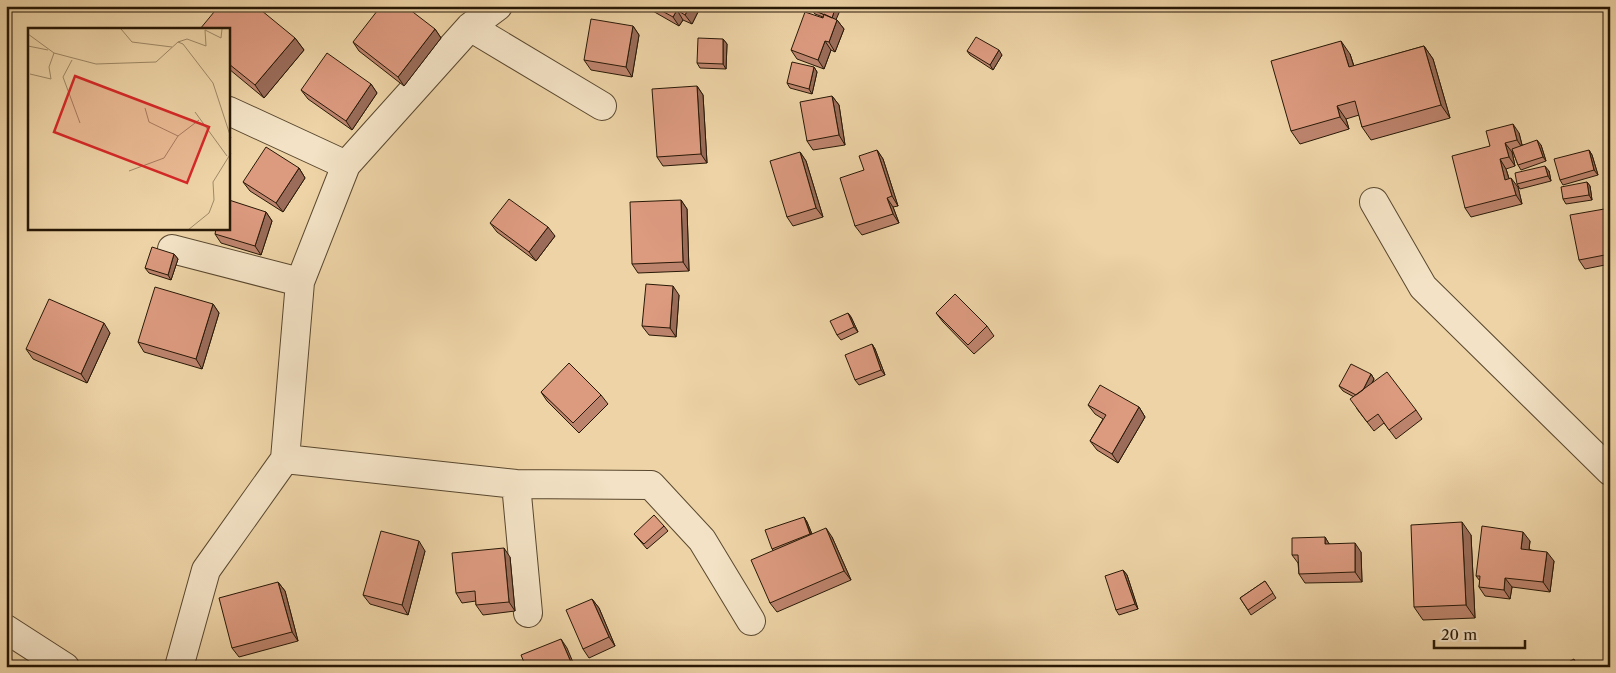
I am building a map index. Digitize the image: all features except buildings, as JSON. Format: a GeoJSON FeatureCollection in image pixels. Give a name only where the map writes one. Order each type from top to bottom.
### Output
{"type":"FeatureCollection","features":[{"type":"Feature","properties":{"kind":"street"},"geometry":{"type":"LineString","coordinates":[[179,667],[206,570],[285,459],[300,282],[346,165],[470,27],[498,6]]}},
{"type":"Feature","properties":{"kind":"street"},"geometry":{"type":"LineString","coordinates":[[470,27],[602,106]]}},
{"type":"Feature","properties":{"kind":"street"},"geometry":{"type":"LineString","coordinates":[[230,111],[346,165]]}},
{"type":"Feature","properties":{"kind":"street"},"geometry":{"type":"LineString","coordinates":[[1374,202],[1423,287],[1610,471]]}},
{"type":"Feature","properties":{"kind":"street"},"geometry":{"type":"LineString","coordinates":[[172,249],[300,282]]}},
{"type":"Feature","properties":{"kind":"street"},"geometry":{"type":"LineString","coordinates":[[285,459],[516,484],[651,486],[702,540],[751,621]]}},
{"type":"Feature","properties":{"kind":"street"},"geometry":{"type":"LineString","coordinates":[[516,484],[528,613]]}},
{"type":"Feature","properties":{"kind":"street"},"geometry":{"type":"LineString","coordinates":[[6,629],[65,667]]}}]}
